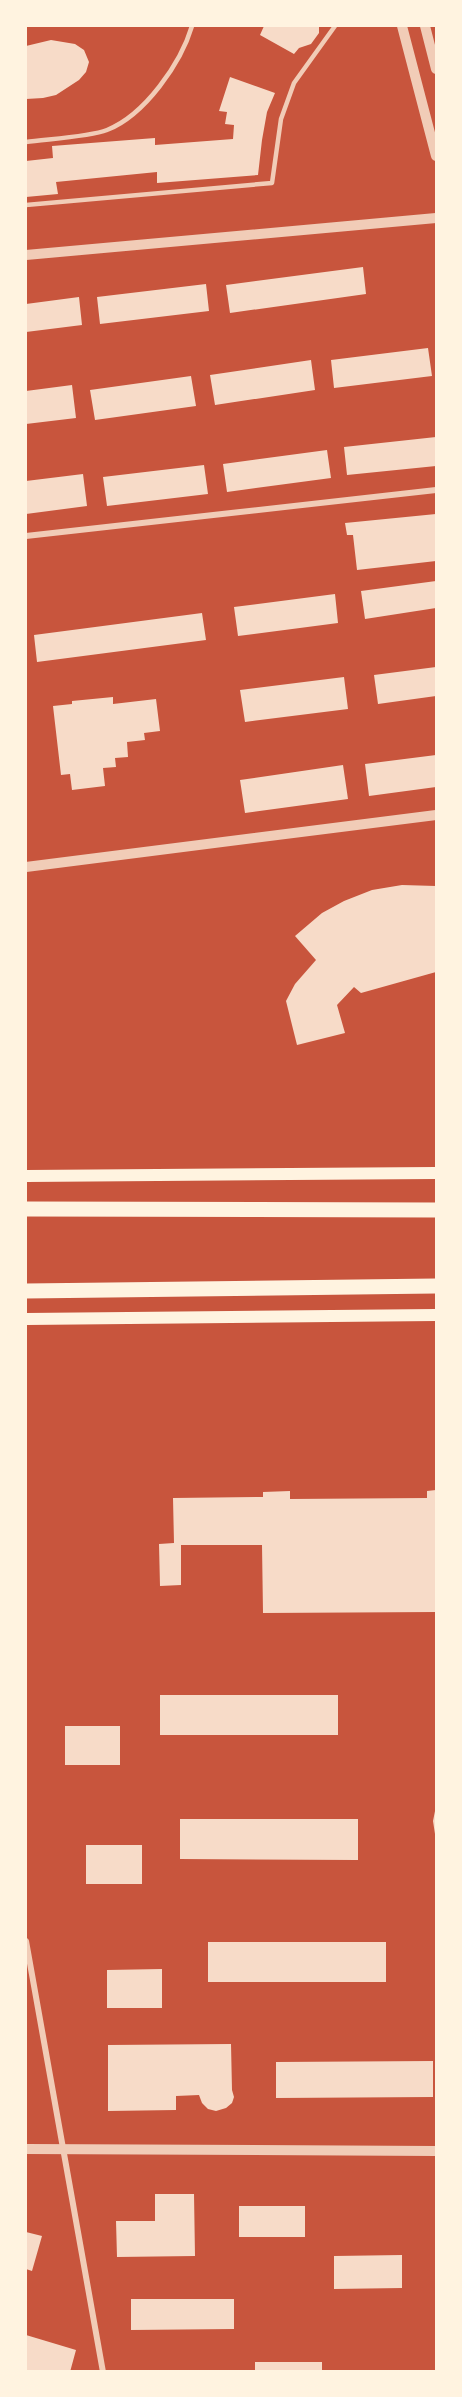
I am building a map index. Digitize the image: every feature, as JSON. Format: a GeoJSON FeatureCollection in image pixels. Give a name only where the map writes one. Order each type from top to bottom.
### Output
{"type":"FeatureCollection","features":[{"type":"Feature","properties":{"kind":"main road"},"geometry":{"type":"LineString","coordinates":[[26,1176],[436,1173]]}},
{"type":"Feature","properties":{"kind":"main road"},"geometry":{"type":"LineString","coordinates":[[26,1209],[436,1210]]}},
{"type":"Feature","properties":{"kind":"main road"},"geometry":{"type":"LineString","coordinates":[[26,1291],[436,1286]]}},
{"type":"Feature","properties":{"kind":"main road"},"geometry":{"type":"LineString","coordinates":[[26,1319],[436,1315]]}},
{"type":"Feature","properties":{"kind":"street"},"geometry":{"type":"LineString","coordinates":[[402,26],[436,156]]}},
{"type":"Feature","properties":{"kind":"street"},"geometry":{"type":"LineString","coordinates":[[425,26],[436,69]]}},
{"type":"Feature","properties":{"kind":"street"},"geometry":{"type":"LineString","coordinates":[[26,255],[436,218]]}},
{"type":"Feature","properties":{"kind":"street"},"geometry":{"type":"LineString","coordinates":[[26,536],[436,490]]}},
{"type":"Feature","properties":{"kind":"street"},"geometry":{"type":"LineString","coordinates":[[26,867],[436,815]]}},
{"type":"Feature","properties":{"kind":"street"},"geometry":{"type":"LineString","coordinates":[[26,1941],[103,2372]]}},
{"type":"Feature","properties":{"kind":"street"},"geometry":{"type":"LineString","coordinates":[[26,2149],[436,2151]]}},
{"type":"Feature","properties":{"kind":"lane"},"geometry":{"type":"LineString","coordinates":[[26,142],[106,130],[132,116],[176,62],[192,26]]}},
{"type":"Feature","properties":{"kind":"lane"},"geometry":{"type":"LineString","coordinates":[[26,206],[272,183],[281,119],[294,83],[335,26]]}},
{"type":"Feature","properties":{"kind":"building"},"geometry":{"type":"Polygon","coordinates":[[[264,26],[319,26],[319,33],[311,44],[299,48],[294,54],[260,35],[264,26]]]}},
{"type":"Feature","properties":{"kind":"building"},"geometry":{"type":"Polygon","coordinates":[[[51,40],[75,44],[84,50],[89,62],[86,72],[79,80],[56,95],[26,99],[26,46],[51,40]]]}},
{"type":"Feature","properties":{"kind":"building"},"geometry":{"type":"Polygon","coordinates":[[[230,77],[275,93],[267,112],[258,175],[157,183],[157,172],[56,182],[58,194],[26,197],[26,161],[53,158],[52,146],[155,138],[155,145],[233,139],[234,125],[225,124],[227,112],[219,111],[230,77]]]}},
{"type":"Feature","properties":{"kind":"building"},"geometry":{"type":"Polygon","coordinates":[[[363,267],[366,294],[230,313],[226,285],[363,267]]]}},
{"type":"Feature","properties":{"kind":"building"},"geometry":{"type":"Polygon","coordinates":[[[206,284],[209,311],[100,324],[97,297],[206,284]]]}},
{"type":"Feature","properties":{"kind":"building"},"geometry":{"type":"Polygon","coordinates":[[[79,297],[82,325],[26,332],[26,304],[79,297]]]}},
{"type":"Feature","properties":{"kind":"building"},"geometry":{"type":"Polygon","coordinates":[[[428,348],[432,376],[334,388],[331,360],[428,348]]]}},
{"type":"Feature","properties":{"kind":"building"},"geometry":{"type":"Polygon","coordinates":[[[311,360],[315,390],[215,405],[210,375],[311,360]]]}},
{"type":"Feature","properties":{"kind":"building"},"geometry":{"type":"Polygon","coordinates":[[[191,376],[196,406],[95,420],[90,390],[191,376]]]}},
{"type":"Feature","properties":{"kind":"building"},"geometry":{"type":"Polygon","coordinates":[[[72,385],[76,418],[26,424],[26,391],[72,385]]]}},
{"type":"Feature","properties":{"kind":"building"},"geometry":{"type":"Polygon","coordinates":[[[436,437],[436,466],[347,475],[344,447],[436,437]]]}},
{"type":"Feature","properties":{"kind":"building"},"geometry":{"type":"Polygon","coordinates":[[[327,450],[331,478],[227,492],[223,464],[327,450]]]}},
{"type":"Feature","properties":{"kind":"building"},"geometry":{"type":"Polygon","coordinates":[[[204,465],[208,494],[107,506],[103,477],[204,465]]]}},
{"type":"Feature","properties":{"kind":"building"},"geometry":{"type":"Polygon","coordinates":[[[83,474],[87,506],[26,514],[26,481],[83,474]]]}},
{"type":"Feature","properties":{"kind":"building"},"geometry":{"type":"Polygon","coordinates":[[[436,514],[436,561],[357,570],[353,535],[347,535],[345,523],[436,514]]]}},
{"type":"Feature","properties":{"kind":"building"},"geometry":{"type":"Polygon","coordinates":[[[436,581],[436,608],[365,619],[361,591],[436,581]]]}},
{"type":"Feature","properties":{"kind":"building"},"geometry":{"type":"Polygon","coordinates":[[[335,594],[338,623],[238,636],[234,607],[335,594]]]}},
{"type":"Feature","properties":{"kind":"building"},"geometry":{"type":"Polygon","coordinates":[[[202,613],[206,640],[37,662],[34,635],[202,613]]]}},
{"type":"Feature","properties":{"kind":"building"},"geometry":{"type":"Polygon","coordinates":[[[436,667],[436,696],[378,704],[374,675],[436,667]]]}},
{"type":"Feature","properties":{"kind":"building"},"geometry":{"type":"Polygon","coordinates":[[[344,677],[348,709],[245,722],[240,690],[344,677]]]}},
{"type":"Feature","properties":{"kind":"building"},"geometry":{"type":"Polygon","coordinates":[[[113,697],[113,704],[156,699],[160,731],[144,733],[145,740],[127,742],[128,757],[115,758],[116,767],[103,768],[105,786],[72,790],[70,774],[61,775],[53,706],[72,704],[72,701],[113,697]]]}},
{"type":"Feature","properties":{"kind":"building"},"geometry":{"type":"Polygon","coordinates":[[[436,755],[436,787],[369,796],[365,764],[436,755]]]}},
{"type":"Feature","properties":{"kind":"building"},"geometry":{"type":"Polygon","coordinates":[[[343,765],[348,799],[245,813],[240,780],[343,765]]]}},
{"type":"Feature","properties":{"kind":"building"},"geometry":{"type":"Polygon","coordinates":[[[402,885],[436,886],[436,972],[361,993],[354,987],[337,1005],[345,1033],[297,1045],[286,1001],[295,984],[316,960],[295,936],[322,913],[344,901],[372,890],[402,885]]]}},
{"type":"Feature","properties":{"kind":"building"},"geometry":{"type":"Polygon","coordinates":[[[436,1490],[436,1612],[263,1613],[262,1545],[181,1545],[181,1585],[160,1586],[159,1544],[174,1543],[173,1498],[263,1497],[263,1492],[290,1491],[290,1499],[427,1498],[427,1491],[436,1490]]]}},
{"type":"Feature","properties":{"kind":"building"},"geometry":{"type":"Polygon","coordinates":[[[160,1695],[338,1695],[338,1735],[160,1735],[160,1695]]]}},
{"type":"Feature","properties":{"kind":"building"},"geometry":{"type":"Polygon","coordinates":[[[65,1726],[120,1726],[120,1765],[65,1765],[65,1726]]]}},
{"type":"Feature","properties":{"kind":"building"},"geometry":{"type":"Polygon","coordinates":[[[436,1806],[436,1833],[435,1834],[433,1821],[436,1806]]]}},
{"type":"Feature","properties":{"kind":"building"},"geometry":{"type":"Polygon","coordinates":[[[180,1819],[358,1819],[358,1860],[180,1859],[180,1819]]]}},
{"type":"Feature","properties":{"kind":"building"},"geometry":{"type":"Polygon","coordinates":[[[86,1845],[142,1845],[142,1884],[86,1884],[86,1845]]]}},
{"type":"Feature","properties":{"kind":"building"},"geometry":{"type":"Polygon","coordinates":[[[208,1942],[386,1942],[386,1982],[208,1982],[208,1942]]]}},
{"type":"Feature","properties":{"kind":"building"},"geometry":{"type":"Polygon","coordinates":[[[162,1969],[162,2008],[107,2008],[107,1970],[162,1969]]]}},
{"type":"Feature","properties":{"kind":"building"},"geometry":{"type":"Polygon","coordinates":[[[231,2044],[234,2097],[232,2103],[226,2108],[216,2111],[208,2109],[202,2103],[199,2095],[176,2096],[176,2110],[108,2111],[108,2045],[231,2044]]]}},
{"type":"Feature","properties":{"kind":"building"},"geometry":{"type":"Polygon","coordinates":[[[433,2061],[433,2097],[276,2098],[276,2062],[433,2061]]]}},
{"type":"Feature","properties":{"kind":"building"},"geometry":{"type":"Polygon","coordinates":[[[155,2194],[194,2194],[195,2256],[117,2257],[116,2221],[155,2221],[155,2194]]]}},
{"type":"Feature","properties":{"kind":"building"},"geometry":{"type":"Polygon","coordinates":[[[239,2206],[305,2206],[305,2237],[239,2237],[239,2206]]]}},
{"type":"Feature","properties":{"kind":"building"},"geometry":{"type":"Polygon","coordinates":[[[26,2232],[42,2236],[32,2271],[26,2269],[26,2232]]]}},
{"type":"Feature","properties":{"kind":"building"},"geometry":{"type":"Polygon","coordinates":[[[402,2255],[402,2288],[334,2289],[334,2256],[402,2255]]]}},
{"type":"Feature","properties":{"kind":"building"},"geometry":{"type":"Polygon","coordinates":[[[131,2299],[234,2299],[234,2329],[131,2330],[131,2299]]]}},
{"type":"Feature","properties":{"kind":"building"},"geometry":{"type":"Polygon","coordinates":[[[26,2335],[76,2350],[70,2372],[26,2370],[26,2335]]]}},
{"type":"Feature","properties":{"kind":"building"},"geometry":{"type":"Polygon","coordinates":[[[255,2362],[322,2362],[322,2372],[255,2372],[255,2362]]]}}]}
